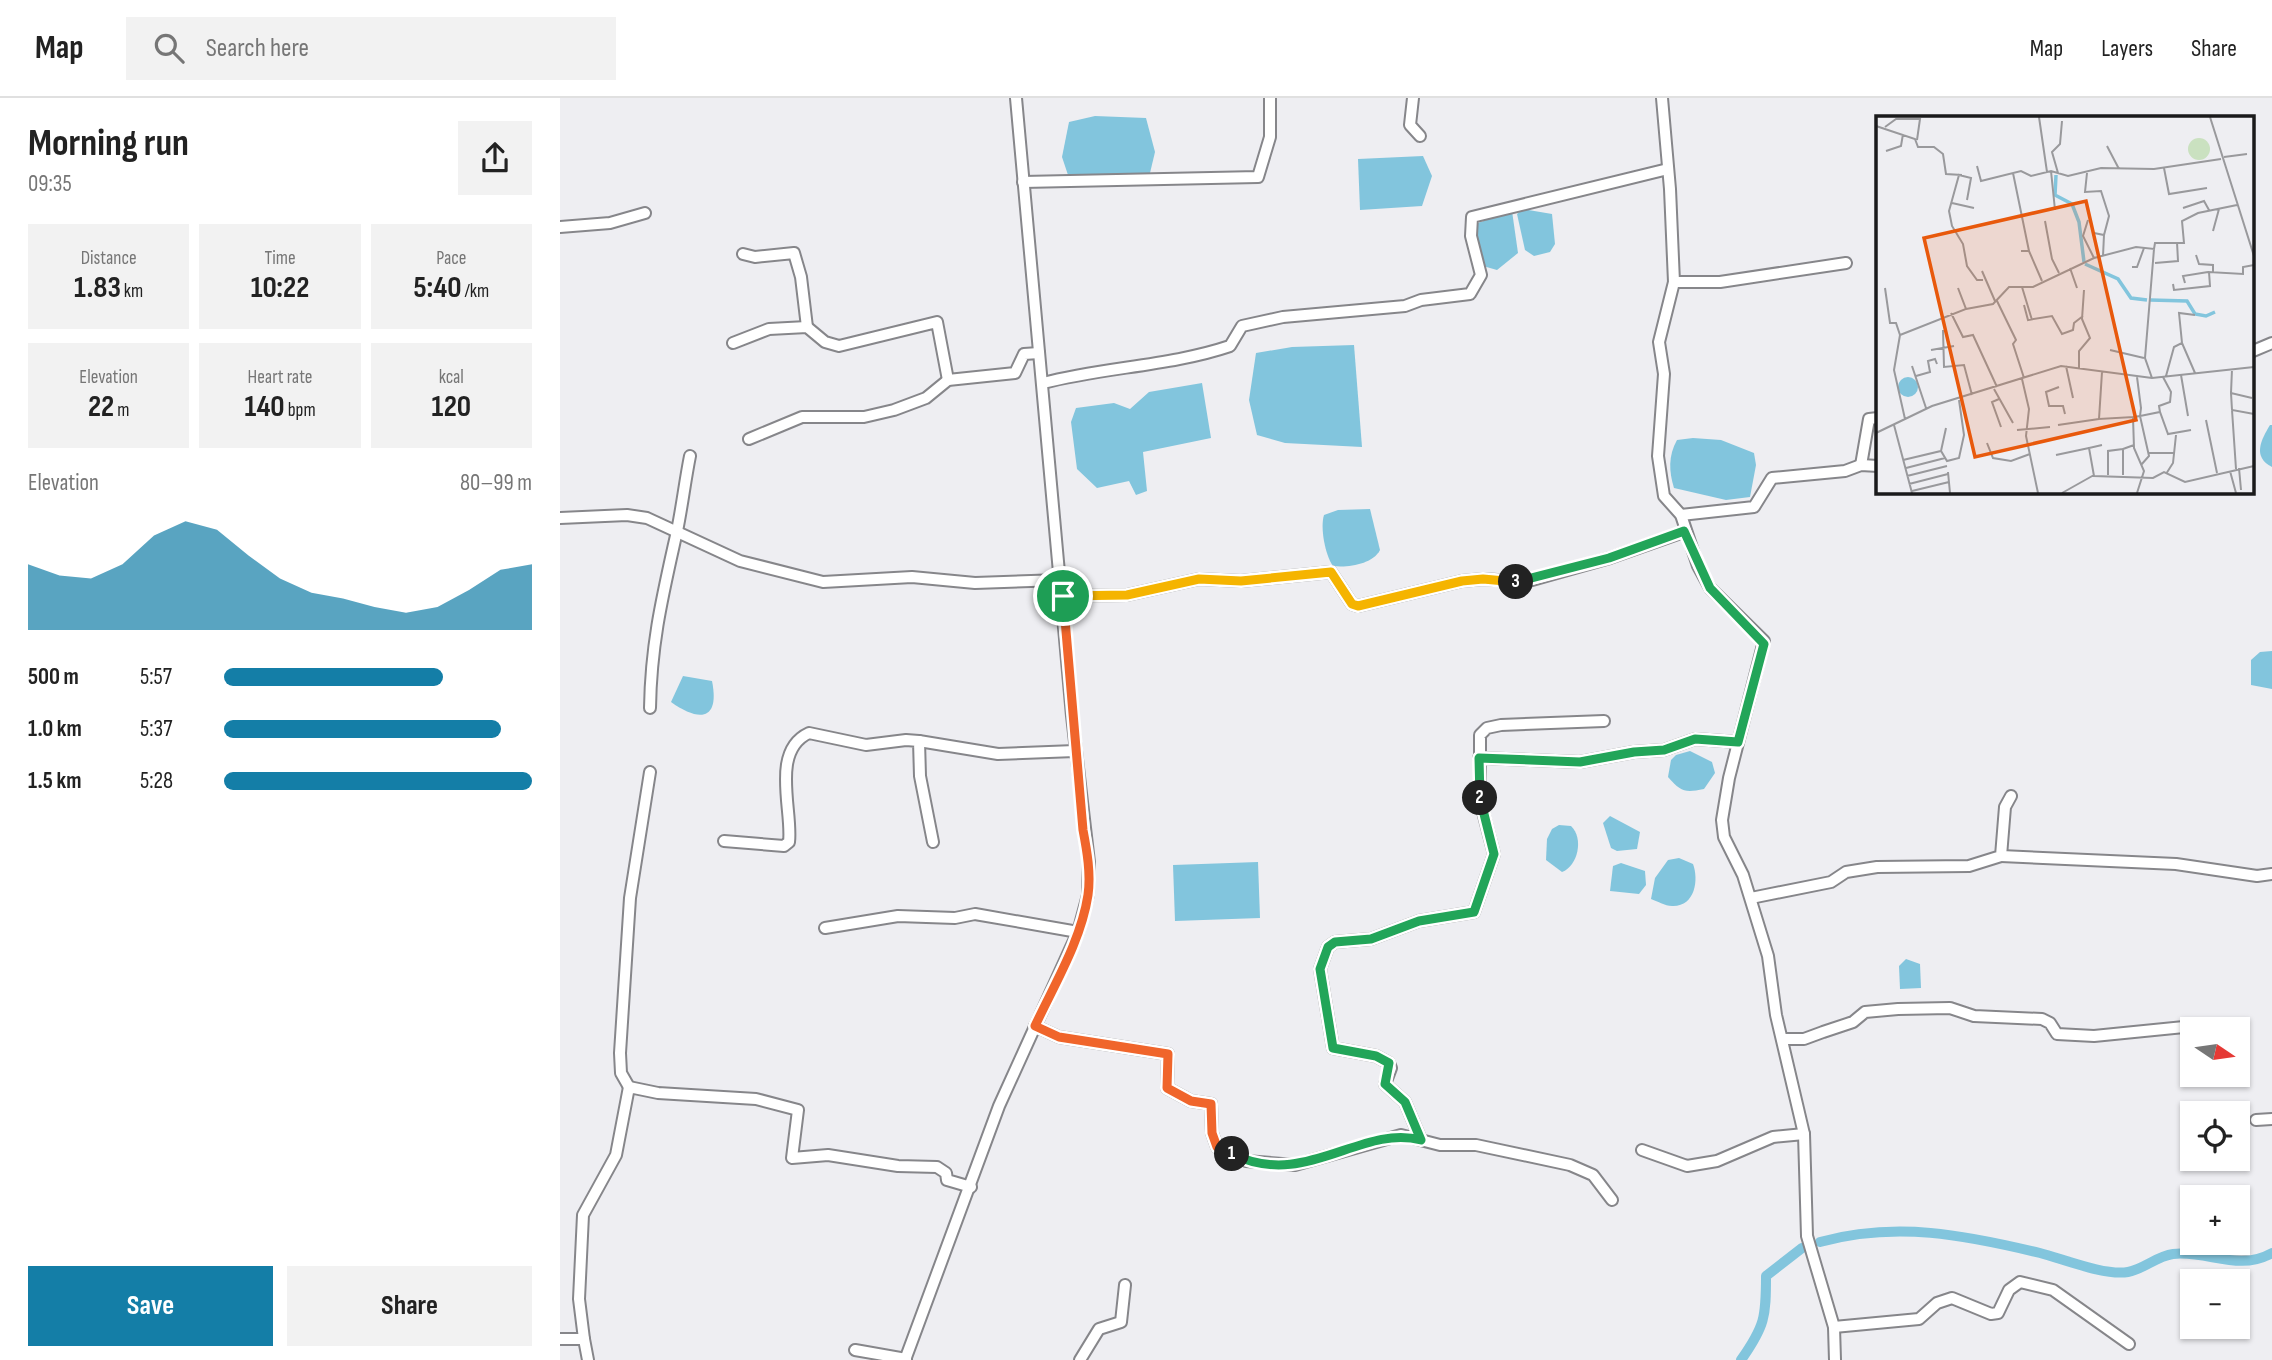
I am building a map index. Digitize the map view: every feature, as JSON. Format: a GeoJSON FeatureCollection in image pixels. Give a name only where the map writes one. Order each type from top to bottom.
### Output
{"type":"FeatureCollection","features":[{"type":"Feature","properties":{"kind":"street"},"geometry":{"type":"LineString","coordinates":[[855,1350],[905,1360],[999,1106],[1078,932],[1088,895],[1089,862],[1075,751],[1016,98]]}},
{"type":"Feature","properties":{"kind":"street"},"geometry":{"type":"LineString","coordinates":[[1023,182],[1258,177],[1270,137],[1270,98]]}},
{"type":"Feature","properties":{"kind":"street"},"geometry":{"type":"LineString","coordinates":[[1413,98],[1410,125],[1420,136]]}},
{"type":"Feature","properties":{"kind":"street"},"geometry":{"type":"LineString","coordinates":[[1661,98],[1674,282],[1660,342],[1664,374],[1658,456],[1664,496],[1681,515],[1684,531],[1710,588],[1764,641],[1738,742],[1722,820],[1724,837],[1743,875],[1768,956],[1804,1134],[1807,1236],[1834,1327],[1835,1360]]}},
{"type":"Feature","properties":{"kind":"street"},"geometry":{"type":"LineString","coordinates":[[1043,383],[1209,353],[1230,346],[1242,326],[1283,317],[1405,306],[1421,300],[1470,294],[1481,275],[1471,236],[1472,218],[1668,169]]}},
{"type":"Feature","properties":{"kind":"street"},"geometry":{"type":"LineString","coordinates":[[560,227],[610,223],[645,213]]}},
{"type":"Feature","properties":{"kind":"street"},"geometry":{"type":"LineString","coordinates":[[743,254],[755,257],[794,253],[801,277],[807,327]]}},
{"type":"Feature","properties":{"kind":"street"},"geometry":{"type":"LineString","coordinates":[[1674,282],[1720,282],[1846,263]]}},
{"type":"Feature","properties":{"kind":"street"},"geometry":{"type":"LineString","coordinates":[[733,343],[769,329],[807,327],[825,342],[839,346],[937,322],[948,380]]}},
{"type":"Feature","properties":{"kind":"street"},"geometry":{"type":"LineString","coordinates":[[2254,351],[2272,342]]}},
{"type":"Feature","properties":{"kind":"street"},"geometry":{"type":"LineString","coordinates":[[748,439],[802,417],[864,417],[894,410],[926,398],[948,380],[1015,373],[1024,354],[1039,354]]}},
{"type":"Feature","properties":{"kind":"street"},"geometry":{"type":"LineString","coordinates":[[1861,465],[1870,419],[1876,418]]}},
{"type":"Feature","properties":{"kind":"street"},"geometry":{"type":"LineString","coordinates":[[650,708],[651,658],[658,608],[691,456]]}},
{"type":"Feature","properties":{"kind":"street"},"geometry":{"type":"LineString","coordinates":[[1681,515],[1754,507],[1772,478],[1844,471],[1861,465],[1876,466]]}},
{"type":"Feature","properties":{"kind":"street"},"geometry":{"type":"LineString","coordinates":[[560,519],[626,515],[647,518],[740,561],[823,582],[912,577],[975,583],[1061,580]]}},
{"type":"Feature","properties":{"kind":"street"},"geometry":{"type":"LineString","coordinates":[[1063,596],[1127,595],[1199,579],[1241,581],[1331,572],[1352,604],[1358,606],[1462,581],[1483,579],[1525,582],[1609,558],[1684,531]]}},
{"type":"Feature","properties":{"kind":"street"},"geometry":{"type":"LineString","coordinates":[[1421,1140],[1405,1102],[1385,1084],[1389,1063],[1376,1056],[1333,1048],[1321,962],[1328,947],[1335,942],[1371,939],[1419,921],[1474,912],[1494,854],[1480,800],[1480,735],[1487,728],[1605,720]]}},
{"type":"Feature","properties":{"kind":"street"},"geometry":{"type":"LineString","coordinates":[[724,841],[785,846],[789,842],[785,786],[789,761],[801,737],[809,733],[829,735],[866,745],[919,741],[998,754],[1075,751]]}},
{"type":"Feature","properties":{"kind":"street"},"geometry":{"type":"LineString","coordinates":[[1479,758],[1580,762],[1634,752],[1664,750],[1695,739],[1738,742]]}},
{"type":"Feature","properties":{"kind":"street"},"geometry":{"type":"LineString","coordinates":[[919,741],[920,776],[933,842]]}},
{"type":"Feature","properties":{"kind":"street"},"geometry":{"type":"LineString","coordinates":[[588,1360],[579,1300],[583,1215],[616,1155],[629,1087],[621,1073],[620,1053],[630,898],[650,772]]}},
{"type":"Feature","properties":{"kind":"street"},"geometry":{"type":"LineString","coordinates":[[2001,856],[2004,816],[2011,796]]}},
{"type":"Feature","properties":{"kind":"street"},"geometry":{"type":"LineString","coordinates":[[1751,898],[1831,881],[1846,872],[1877,867],[1969,866],[2001,856],[2202,866],[2257,876],[2272,874]]}},
{"type":"Feature","properties":{"kind":"street"},"geometry":{"type":"LineString","coordinates":[[825,928],[877,918],[955,918],[975,914],[1078,932]]}},
{"type":"Feature","properties":{"kind":"street"},"geometry":{"type":"LineString","coordinates":[[1783,1040],[1804,1038],[1823,1032],[1853,1021],[1865,1012],[1898,1009],[1950,1008],[1974,1016],[2042,1019],[2050,1023],[2057,1034],[2082,1036],[2180,1027]]}},
{"type":"Feature","properties":{"kind":"street"},"geometry":{"type":"LineString","coordinates":[[1035,1026],[1059,1037],[1168,1054],[1169,1090],[1191,1101],[1211,1104],[1212,1133],[1217,1147],[1246,1161],[1295,1165],[1402,1135],[1440,1146],[1476,1145],[1570,1165],[1593,1175],[1612,1200]]}},
{"type":"Feature","properties":{"kind":"street"},"geometry":{"type":"LineString","coordinates":[[629,1087],[657,1093],[756,1099],[798,1110],[792,1158],[828,1155],[898,1166],[937,1167],[946,1173],[947,1180],[971,1186]]}},
{"type":"Feature","properties":{"kind":"street"},"geometry":{"type":"LineString","coordinates":[[2256,1119],[2272,1119]]}},
{"type":"Feature","properties":{"kind":"street"},"geometry":{"type":"LineString","coordinates":[[1642,1150],[1687,1166],[1717,1161],[1773,1137],[1804,1134]]}},
{"type":"Feature","properties":{"kind":"street"},"geometry":{"type":"LineString","coordinates":[[1834,1327],[1919,1319],[1937,1303],[1952,1298],[1991,1314],[1997,1313],[2010,1290],[2020,1282],[2053,1290],[2129,1344]]}},
{"type":"Feature","properties":{"kind":"street"},"geometry":{"type":"LineString","coordinates":[[1080,1360],[1099,1329],[1121,1322],[1125,1285]]}},
{"type":"Feature","properties":{"kind":"street"},"geometry":{"type":"LineString","coordinates":[[560,1339],[584,1339]]}},
{"type":"Feature","properties":{"kind":"water"},"geometry":{"type":"Polygon","coordinates":[[[1095,116],[1146,118],[1155,152],[1150,173],[1106,177],[1068,175],[1062,157],[1069,122],[1095,116]]]}},
{"type":"Feature","properties":{"kind":"water"},"geometry":{"type":"Polygon","coordinates":[[[1423,156],[1432,176],[1422,206],[1360,210],[1358,159],[1423,156]]]}},
{"type":"Feature","properties":{"kind":"water"},"geometry":{"type":"Polygon","coordinates":[[[1523,209],[1552,214],[1555,244],[1550,252],[1534,256],[1525,250],[1517,214],[1523,209]]]}},
{"type":"Feature","properties":{"kind":"water"},"geometry":{"type":"Polygon","coordinates":[[[1512,211],[1518,253],[1497,270],[1483,266],[1475,244],[1478,223],[1512,211]]]}},
{"type":"Feature","properties":{"kind":"water"},"geometry":{"type":"Polygon","coordinates":[[[1354,345],[1362,447],[1285,443],[1257,435],[1249,400],[1256,353],[1292,347],[1354,345]]]}},
{"type":"Feature","properties":{"kind":"water"},"geometry":{"type":"Polygon","coordinates":[[[1202,383],[1211,438],[1143,452],[1147,491],[1136,495],[1129,481],[1097,488],[1077,469],[1071,422],[1076,408],[1114,403],[1130,409],[1149,392],[1202,383]]]}},
{"type":"Feature","properties":{"kind":"water"},"geometry":{"type":"Polygon","coordinates":[[[2270,425],[2272,467],[2260,453],[2261,442],[2270,425]]]}},
{"type":"Feature","properties":{"kind":"water"},"geometry":{"type":"Polygon","coordinates":[[[1677,440],[1721,440],[1754,453],[1756,465],[1750,497],[1726,500],[1674,488],[1670,464],[1674,446],[1677,440]]]}},
{"type":"Feature","properties":{"kind":"water"},"geometry":{"type":"Polygon","coordinates":[[[1370,509],[1380,550],[1377,555],[1360,564],[1333,566],[1324,541],[1324,515],[1338,510],[1370,509]]]}},
{"type":"Feature","properties":{"kind":"water"},"geometry":{"type":"Polygon","coordinates":[[[2272,651],[2272,689],[2251,685],[2251,660],[2260,652],[2272,651]]]}},
{"type":"Feature","properties":{"kind":"water"},"geometry":{"type":"Polygon","coordinates":[[[683,676],[712,681],[713,704],[705,714],[690,713],[671,702],[683,676]]]}},
{"type":"Feature","properties":{"kind":"water"},"geometry":{"type":"Polygon","coordinates":[[[1690,751],[1712,762],[1715,773],[1704,789],[1684,790],[1668,777],[1671,760],[1676,755],[1690,751]]]}},
{"type":"Feature","properties":{"kind":"water"},"geometry":{"type":"Polygon","coordinates":[[[1610,816],[1640,832],[1637,849],[1617,851],[1611,848],[1603,823],[1610,816]]]}},
{"type":"Feature","properties":{"kind":"water"},"geometry":{"type":"Polygon","coordinates":[[[1559,825],[1571,826],[1578,844],[1572,864],[1562,872],[1546,860],[1547,839],[1552,829],[1559,825]]]}},
{"type":"Feature","properties":{"kind":"water"},"geometry":{"type":"Polygon","coordinates":[[[1679,858],[1693,864],[1695,870],[1695,885],[1690,897],[1680,905],[1672,906],[1651,899],[1655,878],[1668,860],[1679,858]]]}},
{"type":"Feature","properties":{"kind":"water"},"geometry":{"type":"Polygon","coordinates":[[[1258,862],[1260,918],[1175,921],[1173,865],[1258,862]]]}},
{"type":"Feature","properties":{"kind":"water"},"geometry":{"type":"Polygon","coordinates":[[[1621,863],[1645,871],[1646,885],[1639,894],[1610,891],[1613,866],[1621,863]]]}},
{"type":"Feature","properties":{"kind":"water"},"geometry":{"type":"Polygon","coordinates":[[[1906,959],[1920,964],[1921,988],[1900,989],[1899,966],[1906,959]]]}},
{"type":"Feature","properties":{"kind":"waterway"},"geometry":{"type":"LineString","coordinates":[[1820,1242],[1876,1232],[1930,1233],[2012,1246],[2119,1273],[2134,1270],[2173,1254],[2247,1261],[2272,1253]]}},
{"type":"Feature","properties":{"kind":"waterway"},"geometry":{"type":"LineString","coordinates":[[1741,1360],[1762,1321],[1766,1276],[1802,1248]]}},
{"type":"Feature","properties":{"kind":"route"},"geometry":{"type":"LineString","coordinates":[[1684,531],[1710,588],[1764,644],[1738,742],[1695,739],[1664,750],[1595,757],[1566,763],[1536,758],[1479,758],[1480,800],[1494,854],[1474,912],[1430,918],[1371,939],[1335,942],[1323,954],[1321,962],[1333,1048],[1376,1056],[1389,1063],[1391,1068],[1385,1084],[1405,1102],[1421,1140],[1402,1135],[1295,1165],[1246,1161],[1217,1147],[1212,1133],[1211,1104],[1191,1101],[1167,1088],[1168,1054],[1059,1037],[1035,1026],[1078,932],[1088,895],[1089,862],[1083,830],[1063,596],[1127,595],[1199,579],[1241,581],[1331,572],[1352,604],[1358,606],[1392,595],[1462,581],[1483,579],[1504,583],[1525,582],[1609,558],[1684,531]]}}]}
